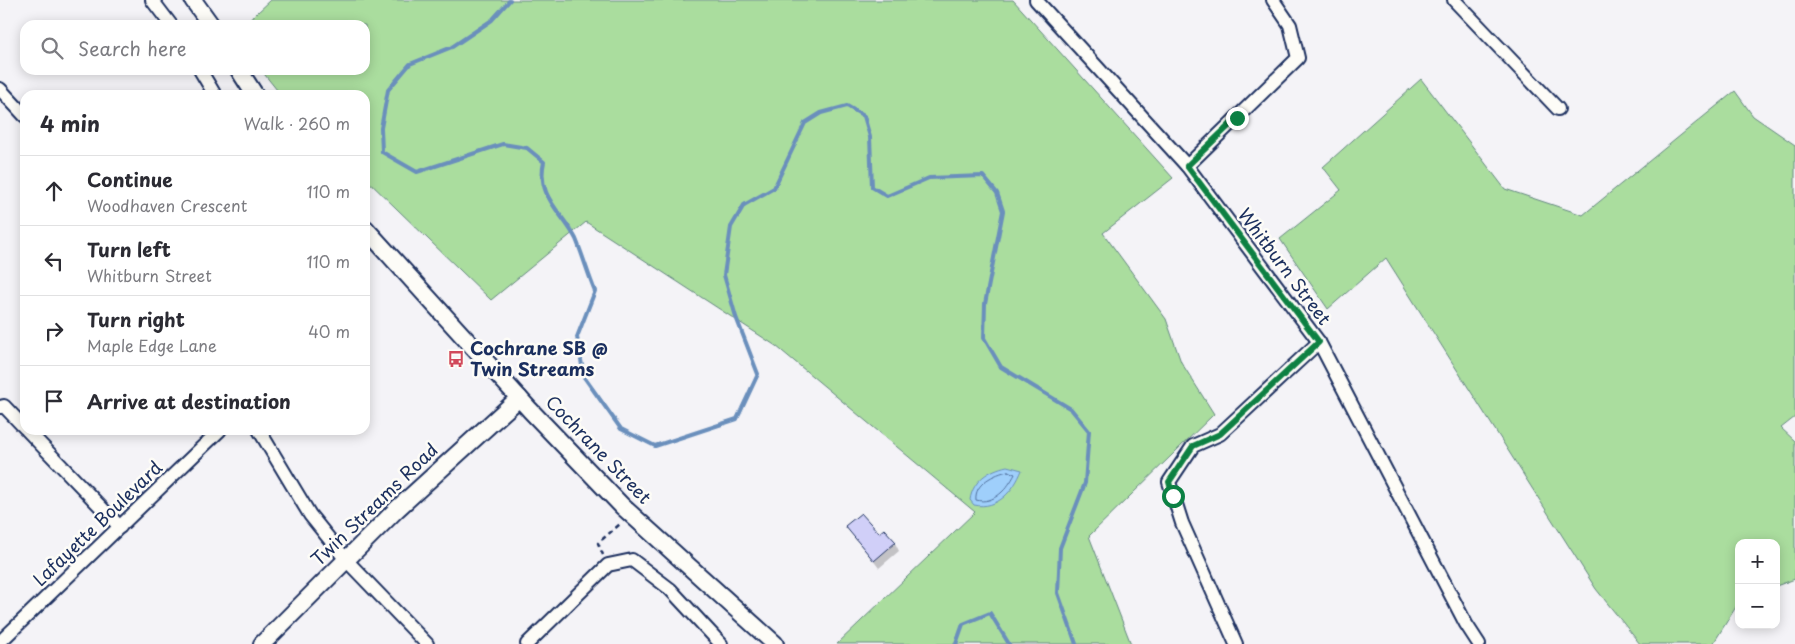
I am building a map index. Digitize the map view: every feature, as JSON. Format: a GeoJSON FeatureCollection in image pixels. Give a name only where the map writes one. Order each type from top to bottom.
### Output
{"type":"FeatureCollection","features":[{"type":"Feature","properties":{"kind":"street"},"geometry":{"type":"LineString","coordinates":[[152,0],[167,20]]}},
{"type":"Feature","properties":{"kind":"street"},"geometry":{"type":"LineString","coordinates":[[192,0],[207,20]]}},
{"type":"Feature","properties":{"kind":"street","name":"Whitburn Street"},"geometry":{"type":"LineString","coordinates":[[1036,0],[1187,166],[1319,342],[1461,615],[1479,644]]}},
{"type":"Feature","properties":{"kind":"street"},"geometry":{"type":"LineString","coordinates":[[1187,166],[1298,58],[1290,25],[1273,0]]}},
{"type":"Feature","properties":{"kind":"street"},"geometry":{"type":"LineString","coordinates":[[1454,0],[1558,109]]}},
{"type":"Feature","properties":{"kind":"street"},"geometry":{"type":"LineString","coordinates":[[203,75],[212,90]]}},
{"type":"Feature","properties":{"kind":"street"},"geometry":{"type":"LineString","coordinates":[[242,75],[252,90]]}},
{"type":"Feature","properties":{"kind":"street"},"geometry":{"type":"LineString","coordinates":[[0,89],[20,111]]}},
{"type":"Feature","properties":{"kind":"street","name":"Cochrane Street"},"geometry":{"type":"LineString","coordinates":[[370,234],[519,398],[631,513],[775,644]]}},
{"type":"Feature","properties":{"kind":"street"},"geometry":{"type":"LineString","coordinates":[[1236,644],[1182,523],[1169,482],[1193,446],[1220,434],[1319,342]]}},
{"type":"Feature","properties":{"kind":"street","name":"Twin Streams Road"},"geometry":{"type":"LineString","coordinates":[[262,644],[397,509],[519,398]]}},
{"type":"Feature","properties":{"kind":"street"},"geometry":{"type":"LineString","coordinates":[[0,407],[4,406],[20,423]]}},
{"type":"Feature","properties":{"kind":"street"},"geometry":{"type":"LineString","coordinates":[[32,435],[120,527]]}},
{"type":"Feature","properties":{"kind":"street","name":"Lafayette Boulevard"},"geometry":{"type":"LineString","coordinates":[[0,642],[215,435]]}},
{"type":"Feature","properties":{"kind":"street"},"geometry":{"type":"LineString","coordinates":[[262,435],[310,515],[347,561],[426,644]]}},
{"type":"Feature","properties":{"kind":"street"},"geometry":{"type":"LineString","coordinates":[[527,644],[608,565],[632,560],[670,590],[722,644]]}},
{"type":"Feature","properties":{"kind":"path"},"geometry":{"type":"LineString","coordinates":[[608,565],[598,543],[631,513]]}},
{"type":"Feature","properties":{"kind":"green space"},"geometry":{"type":"Polygon","coordinates":[[[271,0],[1013,0],[1173,178],[1103,233],[1166,319],[1181,362],[1214,414],[1089,536],[1131,644],[837,644],[975,512],[776,346],[586,222],[491,300],[370,183],[370,90],[277,90],[265,75],[370,75],[370,20],[249,20],[271,0]]]}},
{"type":"Feature","properties":{"kind":"green space"},"geometry":{"type":"Polygon","coordinates":[[[1421,79],[1505,189],[1583,215],[1735,91],[1753,116],[1795,145],[1795,417],[1781,428],[1795,441],[1795,579],[1780,585],[1780,539],[1735,539],[1735,608],[1713,644],[1640,644],[1596,589],[1386,258],[1328,309],[1280,239],[1341,190],[1323,167],[1421,79]]]}},
{"type":"Feature","properties":{"kind":"water"},"geometry":{"type":"Polygon","coordinates":[[[1007,466],[1022,470],[1010,491],[1004,497],[991,504],[983,506],[974,505],[970,500],[978,482],[988,473],[1007,466]]]}},
{"type":"Feature","properties":{"kind":"building"},"geometry":{"type":"Polygon","coordinates":[[[861,513],[879,533],[884,529],[896,542],[874,561],[845,526],[861,513]]]}},
{"type":"Feature","properties":{"kind":"waterway"},"geometry":{"type":"LineString","coordinates":[[510,0],[492,20],[452,47],[410,64],[388,90],[381,128],[382,152],[417,172],[503,144],[527,148],[544,162],[544,185],[547,194],[576,239],[595,291],[577,337],[584,377],[621,429],[655,446],[737,419],[758,374],[736,317],[724,275],[731,227],[744,205],[774,188],[805,123],[821,113],[847,106],[864,116],[870,137],[872,187],[887,196],[929,178],[983,176],[997,193],[1003,211],[985,304],[984,338],[1001,367],[1071,409],[1089,431],[1085,483],[1060,548],[1058,593],[1076,644]]}},
{"type":"Feature","properties":{"kind":"waterway"},"geometry":{"type":"LineString","coordinates":[[956,644],[963,624],[990,613],[1009,644]]}},
{"type":"Feature","properties":{"kind":"place","name":"Cochrane SB @ Twin Streams"},"geometry":{"type":"Point","coordinates":[456,359]}},
{"type":"Feature","properties":{"kind":"route"},"geometry":{"type":"LineString","coordinates":[[1173,496],[1169,482],[1193,446],[1220,434],[1319,342],[1187,166],[1237,118]]}}]}
